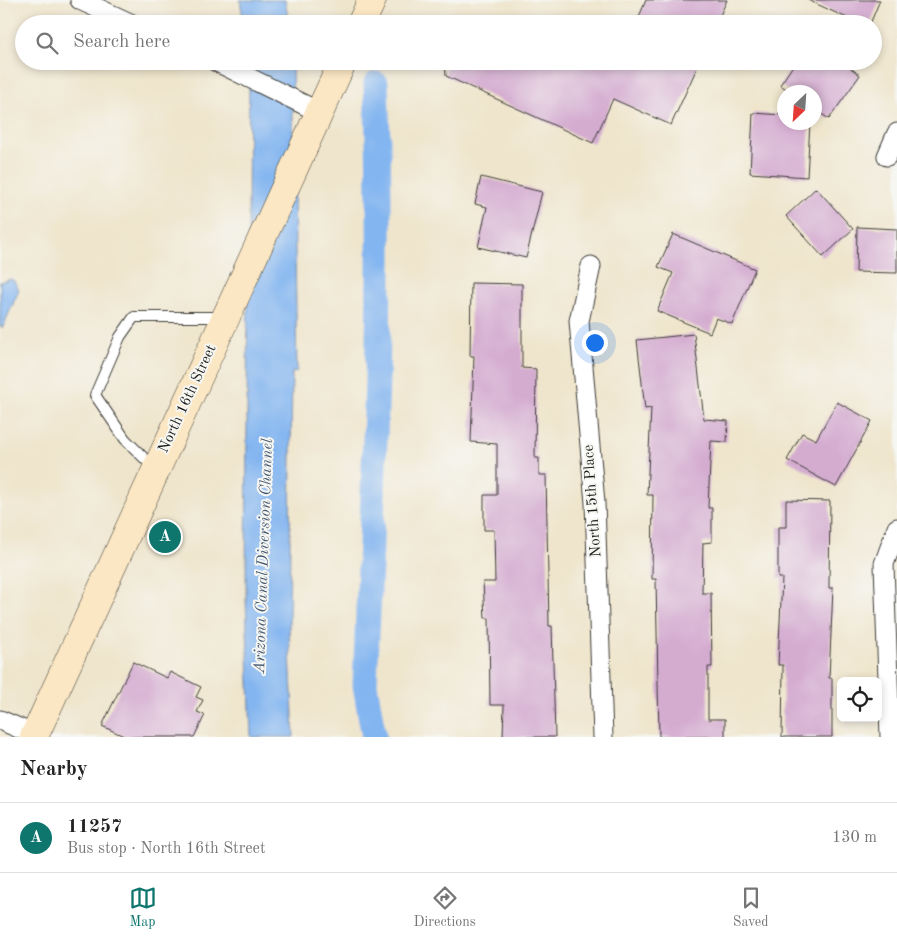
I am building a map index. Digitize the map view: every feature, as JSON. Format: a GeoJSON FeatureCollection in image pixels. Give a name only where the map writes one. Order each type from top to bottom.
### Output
{"type":"FeatureCollection","features":[{"type":"Feature","properties":{"kind":"main road"},"geometry":{"type":"LineString","coordinates":[[365,15],[372,0]]}},
{"type":"Feature","properties":{"kind":"main road","name":"North 16th Street"},"geometry":{"type":"LineString","coordinates":[[34,736],[339,70]]}},
{"type":"Feature","properties":{"kind":"street"},"geometry":{"type":"LineString","coordinates":[[80,0],[112,15]]}},
{"type":"Feature","properties":{"kind":"street"},"geometry":{"type":"LineString","coordinates":[[239,70],[324,102]]}},
{"type":"Feature","properties":{"kind":"street"},"geometry":{"type":"LineString","coordinates":[[887,156],[897,133]]}},
{"type":"Feature","properties":{"kind":"street","name":"North 15th Place"},"geometry":{"type":"LineString","coordinates":[[591,266],[579,321],[594,503],[603,737]]}},
{"type":"Feature","properties":{"kind":"street"},"geometry":{"type":"LineString","coordinates":[[890,737],[884,564],[897,528]]}},
{"type":"Feature","properties":{"kind":"street"},"geometry":{"type":"LineString","coordinates":[[0,720],[34,736]]}},
{"type":"Feature","properties":{"kind":"lane"},"geometry":{"type":"LineString","coordinates":[[156,470],[125,439],[96,396],[120,337],[134,317],[226,317]]}},
{"type":"Feature","properties":{"kind":"water"},"geometry":{"type":"Polygon","coordinates":[[[240,0],[285,0],[288,15],[242,15],[240,0]]]}},
{"type":"Feature","properties":{"kind":"water","name":"Arizona Canal Diversion Channel"},"geometry":{"type":"Polygon","coordinates":[[[249,70],[292,70],[297,371],[292,372],[289,629],[294,737],[251,737],[246,599],[249,70]]]}},
{"type":"Feature","properties":{"kind":"water"},"geometry":{"type":"Polygon","coordinates":[[[11,279],[19,290],[3,327],[0,327],[0,282],[11,279]]]}},
{"type":"Feature","properties":{"kind":"building"},"geometry":{"type":"Polygon","coordinates":[[[646,0],[727,0],[720,15],[640,15],[646,0]]]}},
{"type":"Feature","properties":{"kind":"building"},"geometry":{"type":"Polygon","coordinates":[[[808,0],[880,0],[874,15],[840,15],[808,0]]]}},
{"type":"Feature","properties":{"kind":"building"},"geometry":{"type":"Polygon","coordinates":[[[446,70],[696,70],[671,125],[613,99],[593,143],[446,76],[446,70]]]}},
{"type":"Feature","properties":{"kind":"building"},"geometry":{"type":"Polygon","coordinates":[[[790,70],[853,70],[860,75],[829,119],[822,114],[822,85],[780,85],[790,70]]]}},
{"type":"Feature","properties":{"kind":"building"},"geometry":{"type":"Polygon","coordinates":[[[753,113],[777,115],[777,130],[810,130],[807,177],[750,173],[753,113]]]}},
{"type":"Feature","properties":{"kind":"building"},"geometry":{"type":"Polygon","coordinates":[[[481,177],[542,192],[526,258],[478,247],[487,207],[475,204],[481,177]]]}},
{"type":"Feature","properties":{"kind":"building"},"geometry":{"type":"Polygon","coordinates":[[[816,188],[853,229],[823,257],[786,216],[816,188]]]}},
{"type":"Feature","properties":{"kind":"building"},"geometry":{"type":"Polygon","coordinates":[[[857,227],[897,229],[897,273],[856,272],[857,227]]]}},
{"type":"Feature","properties":{"kind":"building"},"geometry":{"type":"Polygon","coordinates":[[[673,234],[755,269],[732,324],[716,318],[710,333],[657,311],[673,273],[658,267],[673,234]]]}},
{"type":"Feature","properties":{"kind":"building"},"geometry":{"type":"Polygon","coordinates":[[[471,283],[522,284],[522,368],[536,369],[535,458],[539,458],[539,475],[546,475],[549,626],[552,626],[555,737],[503,737],[504,705],[490,705],[489,618],[485,618],[483,582],[495,582],[494,530],[484,530],[484,495],[497,495],[497,444],[471,442],[474,356],[470,356],[471,283]]]}},
{"type":"Feature","properties":{"kind":"building"},"geometry":{"type":"Polygon","coordinates":[[[694,334],[704,419],[728,421],[727,442],[711,441],[708,508],[712,508],[712,542],[703,543],[702,593],[711,593],[712,667],[708,667],[708,719],[725,719],[725,737],[659,737],[656,579],[652,579],[653,495],[647,495],[651,408],[645,409],[637,340],[694,334]]]}},
{"type":"Feature","properties":{"kind":"building"},"geometry":{"type":"Polygon","coordinates":[[[837,402],[872,421],[836,487],[787,460],[802,433],[816,440],[837,402]]]}},
{"type":"Feature","properties":{"kind":"building"},"geometry":{"type":"Polygon","coordinates":[[[786,500],[830,501],[829,588],[833,588],[829,678],[832,678],[832,737],[782,737],[783,665],[778,665],[782,578],[778,578],[778,527],[786,527],[786,500]]]}},
{"type":"Feature","properties":{"kind":"building"},"geometry":{"type":"Polygon","coordinates":[[[133,662],[167,678],[170,672],[201,687],[196,697],[203,700],[197,712],[205,715],[194,737],[126,737],[102,726],[133,662]]]}},
{"type":"Feature","properties":{"kind":"waterway"},"geometry":{"type":"LineString","coordinates":[[374,737],[365,685],[379,309],[376,84]]}},
{"type":"Feature","properties":{"kind":"place","name":"11257"},"geometry":{"type":"Point","coordinates":[165,537]}}]}
